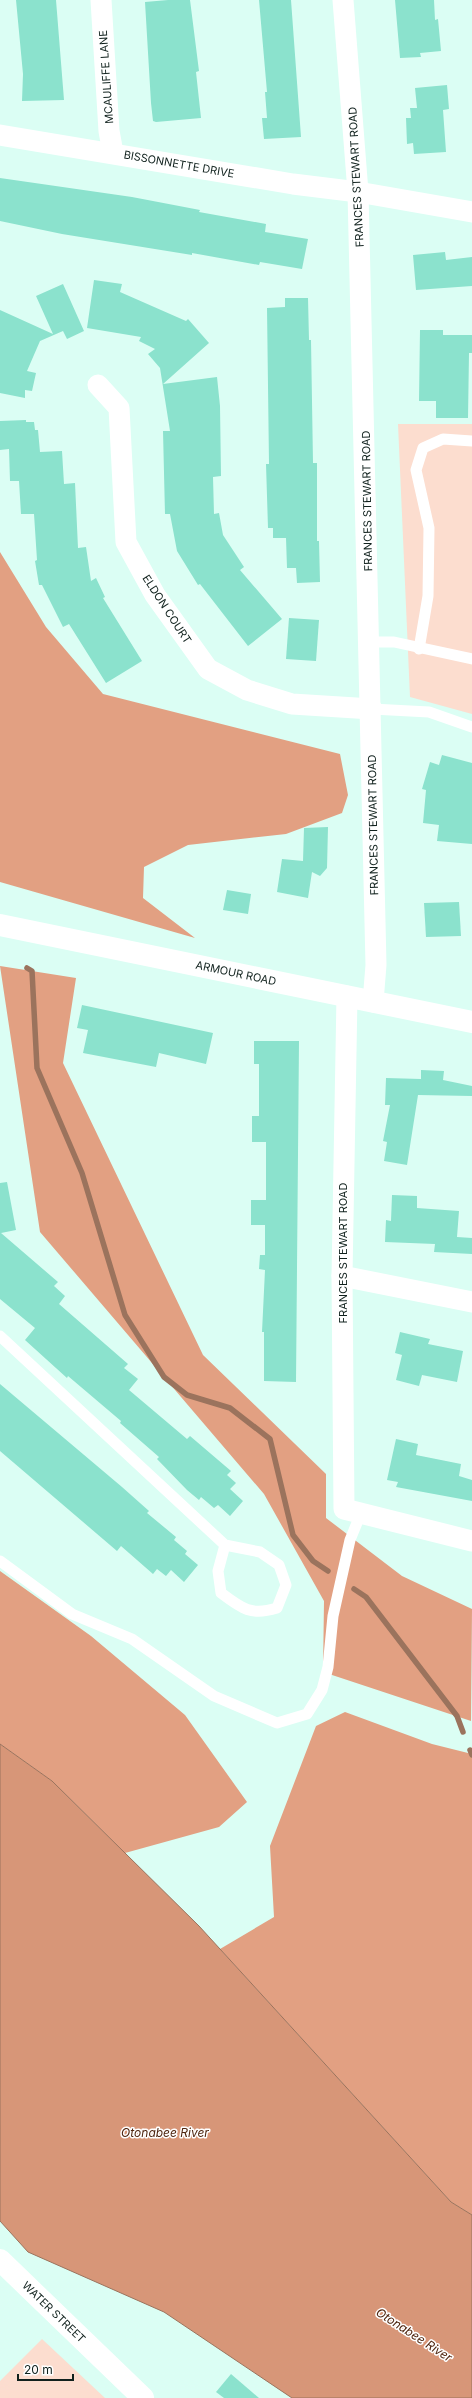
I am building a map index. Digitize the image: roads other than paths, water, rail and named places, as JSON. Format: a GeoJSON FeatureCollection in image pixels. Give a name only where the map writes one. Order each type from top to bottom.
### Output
{"type":"FeatureCollection","features":[{"type":"Feature","properties":{"kind":"main road","name":"ARMOUR ROAD"},"geometry":{"type":"LineString","coordinates":[[0,925],[472,1022]]}},
{"type":"Feature","properties":{"kind":"main road","name":"WATER STREET"},"geometry":{"type":"LineString","coordinates":[[0,2260],[143,2398]]}},
{"type":"Feature","properties":{"kind":"street","name":"MCAULIFFE LANE"},"geometry":{"type":"LineString","coordinates":[[101,0],[109,131],[113,153]]}},
{"type":"Feature","properties":{"kind":"street","name":"FRANCES STEWART ROAD"},"geometry":{"type":"LineString","coordinates":[[344,0],[358,192],[372,710],[376,965],[374,1002]]}},
{"type":"Feature","properties":{"kind":"street","name":"BISSONNETTE DRIVE"},"geometry":{"type":"LineString","coordinates":[[0,135],[293,184],[358,192],[472,212]]}},
{"type":"Feature","properties":{"kind":"street","name":"ELDON COURT"},"geometry":{"type":"LineString","coordinates":[[98,385],[119,408],[126,542],[155,595],[208,669],[247,690],[292,704],[372,710]]}},
{"type":"Feature","properties":{"kind":"street","name":"FRANCES STEWART ROAD"},"geometry":{"type":"LineString","coordinates":[[347,996],[342,1276],[352,1511]]}},
{"type":"Feature","properties":{"kind":"street"},"geometry":{"type":"LineString","coordinates":[[342,1276],[472,1302]]}},
{"type":"Feature","properties":{"kind":"street"},"geometry":{"type":"LineString","coordinates":[[352,1511],[472,1541]]}},
{"type":"Feature","properties":{"kind":"lane"},"geometry":{"type":"LineString","coordinates":[[419,649],[428,596],[429,528],[416,470],[423,448],[443,439],[472,441]]}},
{"type":"Feature","properties":{"kind":"lane"},"geometry":{"type":"LineString","coordinates":[[370,642],[394,642],[419,649],[472,659]]}},
{"type":"Feature","properties":{"kind":"lane"},"geometry":{"type":"LineString","coordinates":[[372,710],[428,712],[472,727]]}},
{"type":"Feature","properties":{"kind":"lane"},"geometry":{"type":"LineString","coordinates":[[0,1336],[225,1545],[260,1552],[279,1565],[286,1585],[277,1608],[259,1613],[239,1607],[222,1593],[218,1571],[225,1545]]}},
{"type":"Feature","properties":{"kind":"lane"},"geometry":{"type":"LineString","coordinates":[[0,1561],[72,1614],[132,1639],[214,1696],[277,1723],[307,1714],[322,1690],[328,1667],[333,1616],[350,1540],[352,1511]]}},
{"type":"Feature","properties":{"kind":"water","name":"Otonabee River"},"geometry":{"type":"Polygon","coordinates":[[[0,1744],[52,1781],[199,1926],[451,2202],[472,2215],[472,2398],[292,2398],[164,2312],[28,2252],[0,2221],[0,1744]]]}},
{"type":"Feature","properties":{"kind":"waterway"},"geometry":{"type":"LineString","coordinates":[[27,968],[32,971],[37,1068],[82,1173],[125,1315],[164,1377],[187,1395],[230,1408],[270,1439],[293,1535],[313,1561],[328,1571]]}},
{"type":"Feature","properties":{"kind":"waterway"},"geometry":{"type":"LineString","coordinates":[[354,1589],[366,1597],[457,1716],[463,1732]]}},
{"type":"Feature","properties":{"kind":"waterway"},"geometry":{"type":"LineString","coordinates":[[470,1750],[472,1755]]}}]}
